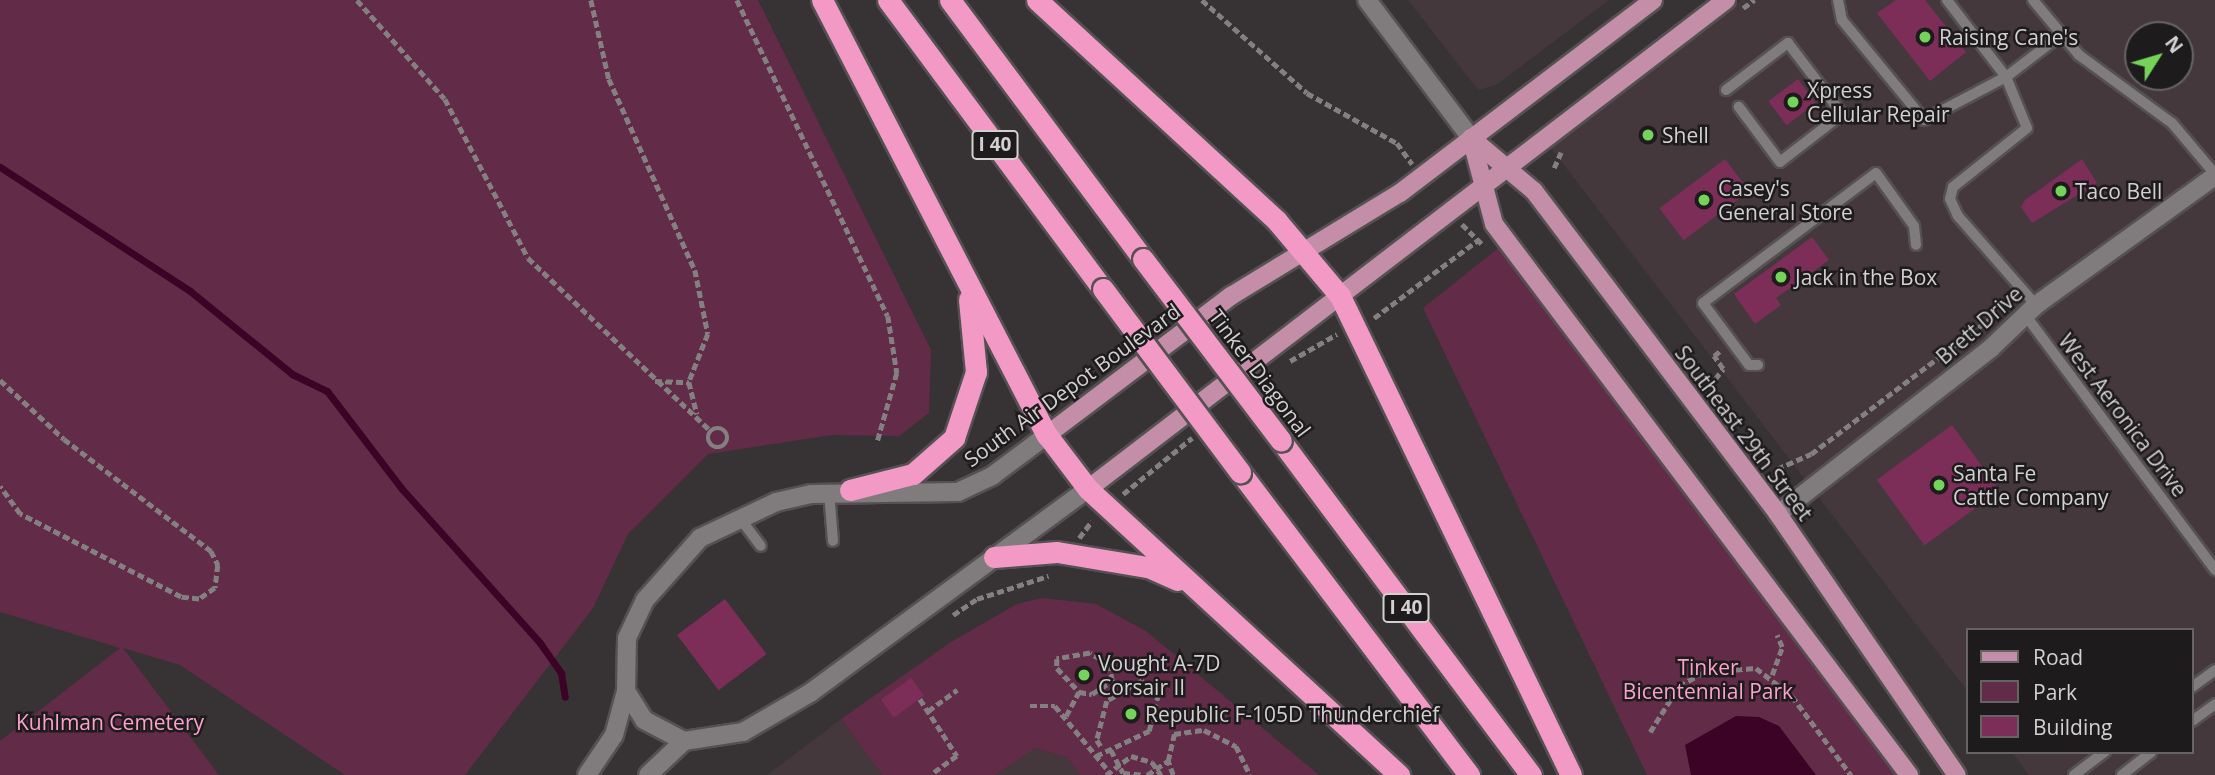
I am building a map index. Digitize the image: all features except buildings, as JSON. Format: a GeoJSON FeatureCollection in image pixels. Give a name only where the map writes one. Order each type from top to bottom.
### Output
{"type":"FeatureCollection","features":[{"type":"Feature","properties":{"kind":"highway"},"geometry":{"type":"LineString","coordinates":[[822,0],[968,287],[1047,435],[1088,489],[1399,775]]}},
{"type":"Feature","properties":{"kind":"highway","name":"I 40"},"geometry":{"type":"LineString","coordinates":[[888,0],[1469,775]]}},
{"type":"Feature","properties":{"kind":"highway","name":"Tinker Diagonal"},"geometry":{"type":"LineString","coordinates":[[950,0],[1531,775]]}},
{"type":"Feature","properties":{"kind":"highway"},"geometry":{"type":"LineString","coordinates":[[1037,0],[1304,251],[1340,296],[1571,775]]}},
{"type":"Feature","properties":{"kind":"highway"},"geometry":{"type":"LineString","coordinates":[[839,491],[913,474],[954,438],[976,372],[968,287]]}},
{"type":"Feature","properties":{"kind":"highway"},"geometry":{"type":"LineString","coordinates":[[994,557],[1057,552],[1110,559],[1195,589]]}},
{"type":"Feature","properties":{"kind":"main road","name":"Southeast 29th Street"},"geometry":{"type":"LineString","coordinates":[[1367,0],[1471,138],[1508,165],[1778,514],[1957,775]]}},
{"type":"Feature","properties":{"kind":"main road","name":"South Air Depot Boulevard"},"geometry":{"type":"LineString","coordinates":[[587,775],[614,735],[626,691],[627,638],[645,600],[699,538],[739,517],[839,491],[914,496],[958,492],[992,476],[1231,296],[1421,177],[1653,0]]}},
{"type":"Feature","properties":{"kind":"main road"},"geometry":{"type":"LineString","coordinates":[[648,775],[684,741],[760,724],[994,557],[1088,489],[1482,184],[1726,0]]}},
{"type":"Feature","properties":{"kind":"main road","name":"Southeast 29th Street"},"geometry":{"type":"LineString","coordinates":[[1471,138],[1494,224],[1909,775]]}},
{"type":"Feature","properties":{"kind":"main road","name":"Brett Drive"},"geometry":{"type":"LineString","coordinates":[[1778,514],[2031,311],[2215,175]]}},
{"type":"Feature","properties":{"kind":"main road"},"geometry":{"type":"LineString","coordinates":[[626,691],[644,719],[684,741]]}},
{"type":"Feature","properties":{"kind":"lane"},"geometry":{"type":"LineString","coordinates":[[1839,0],[1842,20],[1924,120],[2006,77],[2061,35]]}},
{"type":"Feature","properties":{"kind":"lane"},"geometry":{"type":"LineString","coordinates":[[1947,0],[2006,77]]}},
{"type":"Feature","properties":{"kind":"lane"},"geometry":{"type":"LineString","coordinates":[[2033,0],[2061,35],[2172,123],[2215,175]]}},
{"type":"Feature","properties":{"kind":"lane"},"geometry":{"type":"LineString","coordinates":[[1726,90],[1788,43],[1842,114],[1780,162],[1739,107]]}},
{"type":"Feature","properties":{"kind":"lane","name":"West Aeronica Drive"},"geometry":{"type":"LineString","coordinates":[[2006,77],[2027,128],[1953,187],[1950,199],[1958,216],[2031,311],[2215,570]]}},
{"type":"Feature","properties":{"kind":"lane"},"geometry":{"type":"LineString","coordinates":[[1758,365],[1749,365],[1703,303],[1876,173],[1914,226],[1916,245]]}},
{"type":"Feature","properties":{"kind":"lane"},"geometry":{"type":"LineString","coordinates":[[834,541],[839,491]]}},
{"type":"Feature","properties":{"kind":"lane"},"geometry":{"type":"LineString","coordinates":[[739,517],[761,546]]}},
{"type":"Feature","properties":{"kind":"lane"},"geometry":{"type":"LineString","coordinates":[[2194,686],[2215,670]]}},
{"type":"Feature","properties":{"kind":"lane"},"geometry":{"type":"LineString","coordinates":[[2194,720],[2215,704]]}},
{"type":"Feature","properties":{"kind":"lane"},"geometry":{"type":"LineString","coordinates":[[2074,775],[2102,754]]}},
{"type":"Feature","properties":{"kind":"lane"},"geometry":{"type":"LineString","coordinates":[[2122,775],[2148,754]]}},
{"type":"Feature","properties":{"kind":"path"},"geometry":{"type":"LineString","coordinates":[[357,0],[445,99],[528,258],[655,381],[699,418],[711,431],[710,444],[724,445],[724,430],[711,431]]}},
{"type":"Feature","properties":{"kind":"path"},"geometry":{"type":"LineString","coordinates":[[591,0],[609,79],[695,270],[709,334],[689,382],[689,400],[699,418]]}},
{"type":"Feature","properties":{"kind":"path"},"geometry":{"type":"LineString","coordinates":[[737,0],[888,316],[897,373],[877,443]]}},
{"type":"Feature","properties":{"kind":"path"},"geometry":{"type":"LineString","coordinates":[[1202,0],[1307,93],[1397,143],[1421,177]]}},
{"type":"Feature","properties":{"kind":"path"},"geometry":{"type":"LineString","coordinates":[[1449,211],[1478,240]]}},
{"type":"Feature","properties":{"kind":"path"},"geometry":{"type":"LineString","coordinates":[[1777,469],[1811,454],[1992,317]]}},
{"type":"Feature","properties":{"kind":"path"},"geometry":{"type":"LineString","coordinates":[[0,380],[64,439],[211,551],[218,565],[215,588],[199,598],[181,597],[20,514],[0,486]]}},
{"type":"Feature","properties":{"kind":"path"},"geometry":{"type":"LineString","coordinates":[[655,381],[689,382]]}},
{"type":"Feature","properties":{"kind":"path"},"geometry":{"type":"LineString","coordinates":[[1090,653],[1109,664],[1112,681],[1093,694],[1079,692],[1056,668],[1057,659],[1090,653]]}},
{"type":"Feature","properties":{"kind":"path"},"geometry":{"type":"LineString","coordinates":[[1650,732],[1679,686],[1704,672],[1756,668],[1792,696],[1851,775]]}},
{"type":"Feature","properties":{"kind":"path"},"geometry":{"type":"LineString","coordinates":[[1142,681],[1158,696],[1149,731],[1111,750],[1102,748],[1097,740],[1107,701],[1142,681]]}},
{"type":"Feature","properties":{"kind":"path"},"geometry":{"type":"LineString","coordinates":[[928,711],[957,690]]}},
{"type":"Feature","properties":{"kind":"path"},"geometry":{"type":"LineString","coordinates":[[1066,716],[1079,692]]}},
{"type":"Feature","properties":{"kind":"path"},"geometry":{"type":"LineString","coordinates":[[920,699],[957,756],[932,774]]}},
{"type":"Feature","properties":{"kind":"path"},"geometry":{"type":"LineString","coordinates":[[1030,706],[1055,706],[1066,716],[1107,772],[1114,763],[1138,756],[1158,768],[1161,775]]}},
{"type":"Feature","properties":{"kind":"path"},"geometry":{"type":"LineString","coordinates":[[1173,775],[1168,761],[1174,734],[1204,730],[1236,746],[1250,775]]}},
{"type":"Feature","properties":{"kind":"path"},"geometry":{"type":"LineString","coordinates":[[1096,756],[1102,748]]}},
{"type":"Feature","properties":{"kind":"path"},"geometry":{"type":"LineString","coordinates":[[1111,750],[1114,763],[1122,774],[1146,775],[1168,761]]}},
{"type":"Feature","properties":{"kind":"shaded area"},"geometry":{"type":"Polygon","coordinates":[[[1408,0],[1609,0],[1496,85],[1478,90],[1408,0]]]}},
{"type":"Feature","properties":{"kind":"shaded area"},"geometry":{"type":"Polygon","coordinates":[[[1741,0],[2215,0],[2215,775],[2029,775],[2013,754],[2194,754],[2194,628],[1966,628],[1966,689],[1551,148],[1741,0]]]}},
{"type":"Feature","properties":{"kind":"shaded area"},"geometry":{"type":"Polygon","coordinates":[[[1736,716],[1759,717],[1779,726],[1816,775],[1691,775],[1685,745],[1736,716]]]}},
{"type":"Feature","properties":{"kind":"shaded area"},"geometry":{"type":"Polygon","coordinates":[[[841,719],[882,775],[767,775],[841,719]]]}},
{"type":"Feature","properties":{"kind":"shaded area"},"geometry":{"type":"Polygon","coordinates":[[[1036,748],[1068,758],[1080,775],[995,775],[1036,748]]]}},
{"type":"Feature","properties":{"kind":"green space","name":"Kuhlman Cemetery"},"geometry":{"type":"Polygon","coordinates":[[[0,0],[758,0],[931,350],[929,413],[899,436],[832,435],[708,454],[628,534],[593,608],[465,775],[345,775],[180,665],[123,648],[219,775],[0,775],[0,741],[120,648],[0,612],[0,0]]]}},
{"type":"Feature","properties":{"kind":"green space","name":"Tinker Bicentennial Park"},"geometry":{"type":"Polygon","coordinates":[[[1502,245],[1900,775],[1647,775],[1423,308],[1502,245]]]}},
{"type":"Feature","properties":{"kind":"green space"},"geometry":{"type":"Polygon","coordinates":[[[1042,598],[1096,604],[1146,631],[1319,775],[1080,775],[1068,758],[1036,748],[995,775],[882,775],[841,719],[951,642],[1017,604],[1042,598]]]}},
{"type":"Feature","properties":{"kind":"waterway"},"geometry":{"type":"LineString","coordinates":[[0,167],[190,291],[292,374],[327,391],[402,489],[540,643],[561,673],[565,697]]}},
{"type":"Feature","properties":{"kind":"place","name":"Raising Cane's"},"geometry":{"type":"Point","coordinates":[1925,37]}},
{"type":"Feature","properties":{"kind":"place","name":"Xpress Cellular Repair"},"geometry":{"type":"Point","coordinates":[1793,102]}},
{"type":"Feature","properties":{"kind":"place","name":"Shell"},"geometry":{"type":"Point","coordinates":[1648,135]}},
{"type":"Feature","properties":{"kind":"place","name":"Taco Bell"},"geometry":{"type":"Point","coordinates":[2061,191]}},
{"type":"Feature","properties":{"kind":"place","name":"Casey's General Store"},"geometry":{"type":"Point","coordinates":[1704,200]}},
{"type":"Feature","properties":{"kind":"place","name":"Jack in the Box"},"geometry":{"type":"Point","coordinates":[1781,277]}},
{"type":"Feature","properties":{"kind":"place","name":"Santa Fe Cattle Company"},"geometry":{"type":"Point","coordinates":[1939,485]}},
{"type":"Feature","properties":{"kind":"place","name":"Vought A-7D Corsair II"},"geometry":{"type":"Point","coordinates":[1084,675]}},
{"type":"Feature","properties":{"kind":"place","name":"Republic F-105D Thunderchief"},"geometry":{"type":"Point","coordinates":[1131,714]}}]}
